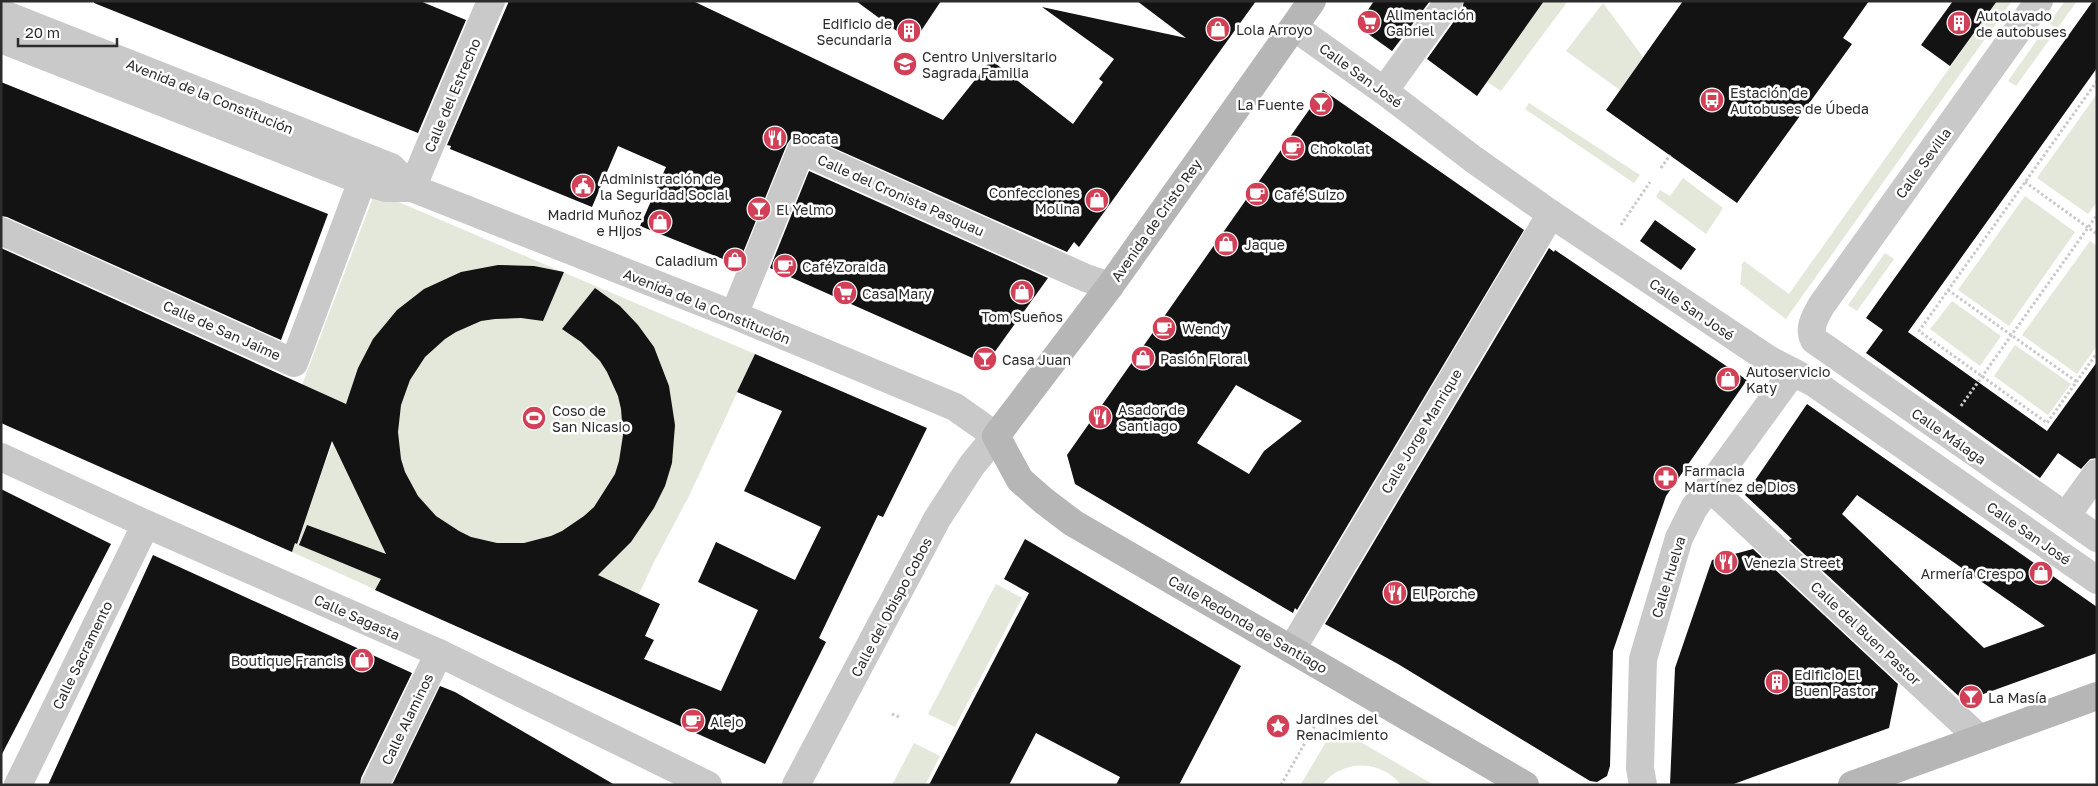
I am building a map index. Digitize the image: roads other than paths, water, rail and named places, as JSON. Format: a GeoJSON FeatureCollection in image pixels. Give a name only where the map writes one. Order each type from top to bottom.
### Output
{"type":"FeatureCollection","features":[{"type":"Feature","properties":{"kind":"street","name":"Calle del Estrecho"},"geometry":{"type":"LineString","coordinates":[[412,188],[491,1]]}},
{"type":"Feature","properties":{"kind":"street","name":"Avenida de Cristo Rey"},"geometry":{"type":"LineString","coordinates":[[996,436],[1110,286],[1312,1]]}},
{"type":"Feature","properties":{"kind":"street"},"geometry":{"type":"LineString","coordinates":[[1384,91],[1450,1]]}},
{"type":"Feature","properties":{"kind":"street","name":"Calle Sevilla"},"geometry":{"type":"LineString","coordinates":[[1812,328],[1813,320],[1821,306],[2039,1]]}},
{"type":"Feature","properties":{"kind":"street","name":"Avenida de la Constitución"},"geometry":{"type":"LineString","coordinates":[[1,13],[391,167],[412,188]]}},
{"type":"Feature","properties":{"kind":"street","name":"Calle San José"},"geometry":{"type":"LineString","coordinates":[[1294,27],[1551,214],[1768,359],[1814,383],[2097,580]]}},
{"type":"Feature","properties":{"kind":"street","name":"Avenida de la Constitución"},"geometry":{"type":"LineString","coordinates":[[1,38],[362,182],[386,188],[412,188],[734,315],[955,408],[996,436]]}},
{"type":"Feature","properties":{"kind":"street","name":"Calle del Cronista Pasquau"},"geometry":{"type":"LineString","coordinates":[[734,315],[800,150],[1086,278],[1110,286]]}},
{"type":"Feature","properties":{"kind":"street","name":"Calle de San Jaime"},"geometry":{"type":"LineString","coordinates":[[1,231],[294,363],[362,182]]}},
{"type":"Feature","properties":{"kind":"street","name":"Calle Jorge Manrique"},"geometry":{"type":"LineString","coordinates":[[1292,649],[1551,214]]}},
{"type":"Feature","properties":{"kind":"street","name":"Calle Málaga"},"geometry":{"type":"LineString","coordinates":[[1812,328],[1811,334],[1814,340],[2097,538]]}},
{"type":"Feature","properties":{"kind":"street","name":"Calle Huelva"},"geometry":{"type":"LineString","coordinates":[[1644,785],[1640,768],[1643,659],[1678,538],[1694,508],[1793,372]]}},
{"type":"Feature","properties":{"kind":"street","name":"Calle Redonda de Santiago"},"geometry":{"type":"LineString","coordinates":[[996,436],[1020,480],[1059,513],[1525,785]]}},
{"type":"Feature","properties":{"kind":"street","name":"Calle del Obispo Cobos"},"geometry":{"type":"LineString","coordinates":[[796,785],[937,519],[972,465],[996,436]]}},
{"type":"Feature","properties":{"kind":"street","name":"Calle Sagasta"},"geometry":{"type":"LineString","coordinates":[[1,457],[146,524],[439,653],[708,785]]}},
{"type":"Feature","properties":{"kind":"street"},"geometry":{"type":"LineString","coordinates":[[2066,516],[2097,472]]}},
{"type":"Feature","properties":{"kind":"street","name":"Calle del Buen Pastor"},"geometry":{"type":"LineString","coordinates":[[1710,487],[1979,738]]}},
{"type":"Feature","properties":{"kind":"street","name":"Calle Sacramento"},"geometry":{"type":"LineString","coordinates":[[18,785],[146,524]]}},
{"type":"Feature","properties":{"kind":"street","name":"Calle Alaminos"},"geometry":{"type":"LineString","coordinates":[[375,785],[439,653]]}},
{"type":"Feature","properties":{"kind":"street"},"geometry":{"type":"LineString","coordinates":[[1852,785],[2097,696]]}},
{"type":"Feature","properties":{"kind":"place","name":"Alimentación Gabriel"},"geometry":{"type":"Point","coordinates":[1369,22]}},
{"type":"Feature","properties":{"kind":"place","name":"Autolavado de autobuses"},"geometry":{"type":"Point","coordinates":[1959,23]}},
{"type":"Feature","properties":{"kind":"place","name":"Lola Arroyo"},"geometry":{"type":"Point","coordinates":[1218,29]}},
{"type":"Feature","properties":{"kind":"place","name":"Edificio de Secundaria"},"geometry":{"type":"Point","coordinates":[909,31]}},
{"type":"Feature","properties":{"kind":"place","name":"Centro Universitario Sagrada Familia"},"geometry":{"type":"Point","coordinates":[905,64]}},
{"type":"Feature","properties":{"kind":"place","name":"Estación de Autobuses de Úbeda"},"geometry":{"type":"Point","coordinates":[1712,100]}},
{"type":"Feature","properties":{"kind":"place","name":"La Fuente"},"geometry":{"type":"Point","coordinates":[1321,104]}},
{"type":"Feature","properties":{"kind":"place","name":"Bocata"},"geometry":{"type":"Point","coordinates":[775,138]}},
{"type":"Feature","properties":{"kind":"place","name":"Chokolat"},"geometry":{"type":"Point","coordinates":[1293,148]}},
{"type":"Feature","properties":{"kind":"place","name":"Administración de la Seguridad Social"},"geometry":{"type":"Point","coordinates":[583,186]}},
{"type":"Feature","properties":{"kind":"place","name":"Café Suizo"},"geometry":{"type":"Point","coordinates":[1257,194]}},
{"type":"Feature","properties":{"kind":"place","name":"Confecciones Molina"},"geometry":{"type":"Point","coordinates":[1097,200]}},
{"type":"Feature","properties":{"kind":"place","name":"El Yelmo"},"geometry":{"type":"Point","coordinates":[759,209]}},
{"type":"Feature","properties":{"kind":"place","name":"Madrid Muñoz e Hijos"},"geometry":{"type":"Point","coordinates":[660,222]}},
{"type":"Feature","properties":{"kind":"place","name":"Jaque"},"geometry":{"type":"Point","coordinates":[1226,244]}},
{"type":"Feature","properties":{"kind":"place","name":"Caladium"},"geometry":{"type":"Point","coordinates":[735,260]}},
{"type":"Feature","properties":{"kind":"place","name":"Café Zoraida"},"geometry":{"type":"Point","coordinates":[785,266]}},
{"type":"Feature","properties":{"kind":"place","name":"Tom Sueños"},"geometry":{"type":"Point","coordinates":[1022,292]}},
{"type":"Feature","properties":{"kind":"place","name":"Casa Mary"},"geometry":{"type":"Point","coordinates":[845,293]}},
{"type":"Feature","properties":{"kind":"place","name":"Wendy"},"geometry":{"type":"Point","coordinates":[1164,328]}},
{"type":"Feature","properties":{"kind":"place","name":"Pasión Floral"},"geometry":{"type":"Point","coordinates":[1143,358]}},
{"type":"Feature","properties":{"kind":"place","name":"Casa Juan"},"geometry":{"type":"Point","coordinates":[985,359]}},
{"type":"Feature","properties":{"kind":"place","name":"Autoservicio Katy"},"geometry":{"type":"Point","coordinates":[1728,379]}},
{"type":"Feature","properties":{"kind":"place","name":"Asador de Santiago"},"geometry":{"type":"Point","coordinates":[1100,417]}},
{"type":"Feature","properties":{"kind":"place","name":"Coso de San Nicasio"},"geometry":{"type":"Point","coordinates":[534,418]}},
{"type":"Feature","properties":{"kind":"place","name":"Farmacia Martínez de Dios"},"geometry":{"type":"Point","coordinates":[1666,478]}},
{"type":"Feature","properties":{"kind":"place","name":"Venezia Street"},"geometry":{"type":"Point","coordinates":[1726,562]}},
{"type":"Feature","properties":{"kind":"place","name":"Armería Crespo"},"geometry":{"type":"Point","coordinates":[2041,573]}},
{"type":"Feature","properties":{"kind":"place","name":"El Porche"},"geometry":{"type":"Point","coordinates":[1395,593]}},
{"type":"Feature","properties":{"kind":"place","name":"Boutique Francis"},"geometry":{"type":"Point","coordinates":[362,660]}},
{"type":"Feature","properties":{"kind":"place","name":"Edificio El Buen Pastor"},"geometry":{"type":"Point","coordinates":[1777,682]}},
{"type":"Feature","properties":{"kind":"place","name":"La Masía"},"geometry":{"type":"Point","coordinates":[1971,697]}},
{"type":"Feature","properties":{"kind":"place","name":"Alejo"},"geometry":{"type":"Point","coordinates":[693,721]}},
{"type":"Feature","properties":{"kind":"place","name":"Jardines del Renacimiento"},"geometry":{"type":"Point","coordinates":[1278,726]}}]}
